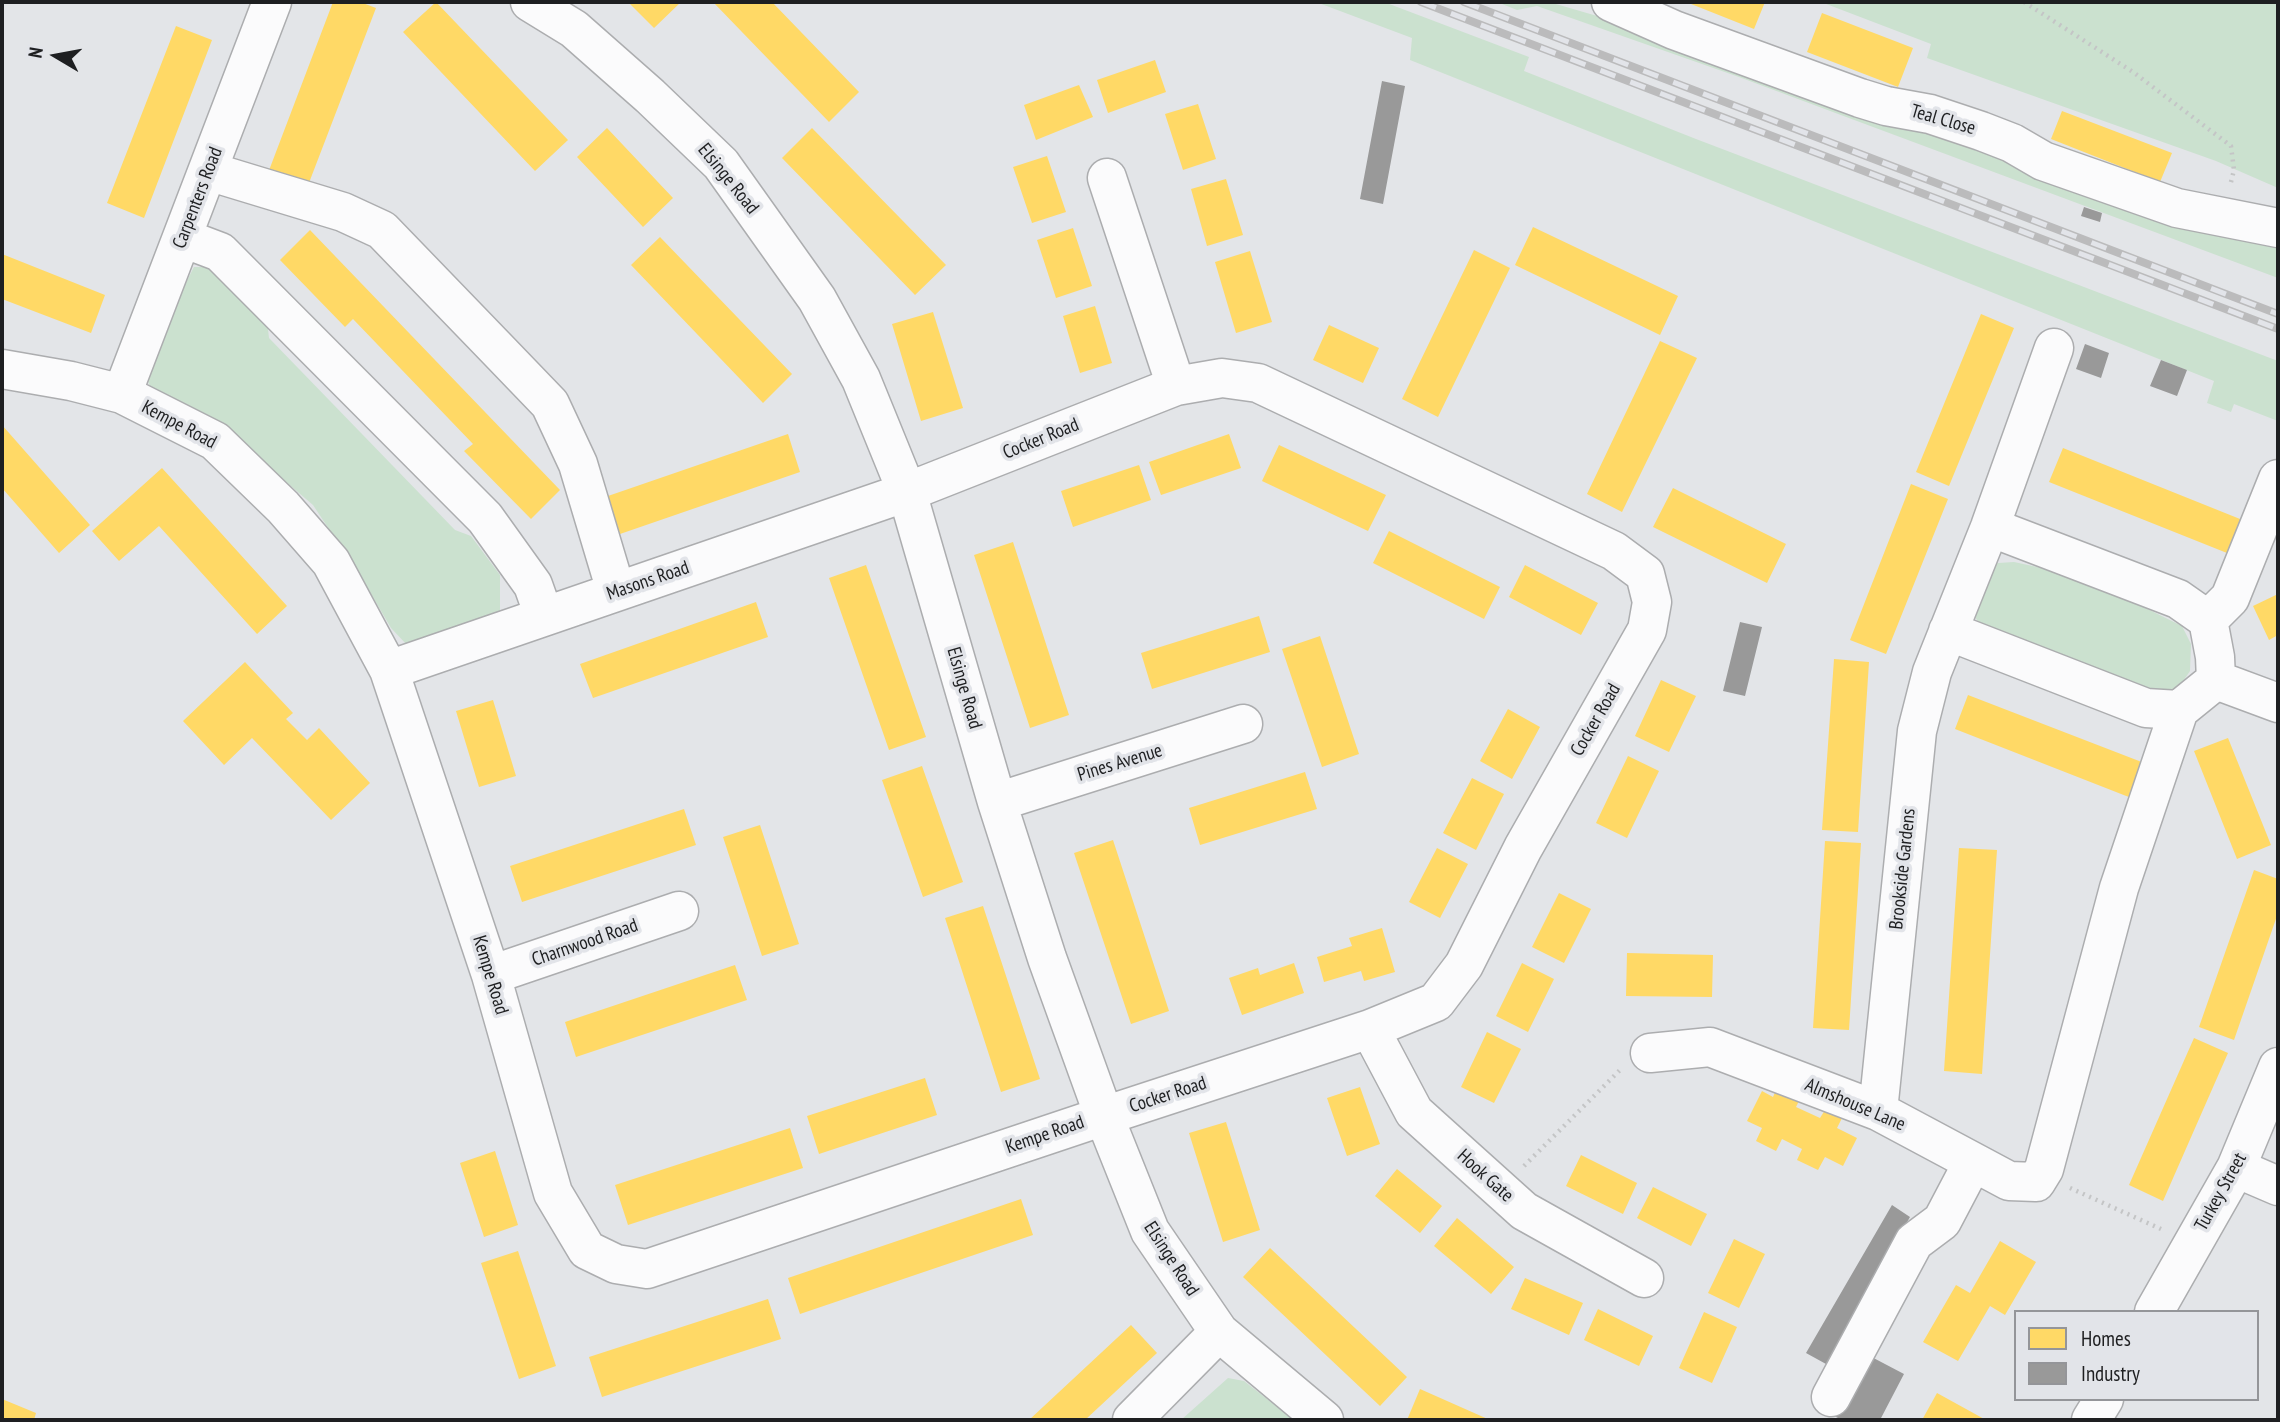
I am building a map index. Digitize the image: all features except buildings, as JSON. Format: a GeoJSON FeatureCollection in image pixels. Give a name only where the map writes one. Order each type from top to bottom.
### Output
{"type":"FeatureCollection","features":[{"type":"Feature","properties":{"kind":"street","name":"Carpenters Road"},"geometry":{"type":"LineString","coordinates":[[122,394],[272,2]]}},
{"type":"Feature","properties":{"kind":"street","name":"Elsinge Road"},"geometry":{"type":"LineString","coordinates":[[530,2],[574,29],[721,164],[823,311],[861,379],[906,492],[997,802],[1048,958],[1104,1115],[1150,1231],[1219,1332],[1324,1420]]}},
{"type":"Feature","properties":{"kind":"street","name":"Teal Close"},"geometry":{"type":"LineString","coordinates":[[1611,2],[1674,30],[1860,98],[1930,114],[1992,135],[2043,160],[2177,208],[2278,228]]}},
{"type":"Feature","properties":{"kind":"street"},"geometry":{"type":"LineString","coordinates":[[208,171],[343,212],[382,230],[489,340],[550,404],[578,464],[616,592]]}},
{"type":"Feature","properties":{"kind":"street"},"geometry":{"type":"LineString","coordinates":[[1107,178],[1176,386]]}},
{"type":"Feature","properties":{"kind":"street"},"geometry":{"type":"LineString","coordinates":[[183,238],[220,252],[485,518],[533,585],[544,616]]}},
{"type":"Feature","properties":{"kind":"street","name":"Brookside Gardens"},"geometry":{"type":"LineString","coordinates":[[1878,1111],[1917,731],[1932,672],[1990,527],[2054,348]]}},
{"type":"Feature","properties":{"kind":"street","name":"Kempe Road"},"geometry":{"type":"LineString","coordinates":[[2,369],[71,381],[122,394],[215,441],[283,507],[331,562],[389,670],[491,975],[554,1194],[586,1250],[615,1264],[647,1269],[1104,1115]]}},
{"type":"Feature","properties":{"kind":"street","name":"Cocker Road"},"geometry":{"type":"LineString","coordinates":[[906,492],[1176,386],[1222,377],[1258,383],[1614,551],[1645,574],[1651,602],[1647,630],[1523,848],[1464,965],[1436,1002],[1370,1029],[1104,1115]]}},
{"type":"Feature","properties":{"kind":"street"},"geometry":{"type":"LineString","coordinates":[[2208,620],[2230,598],[2278,479]]}},
{"type":"Feature","properties":{"kind":"street","name":"Masons Road"},"geometry":{"type":"LineString","coordinates":[[389,670],[906,492]]}},
{"type":"Feature","properties":{"kind":"street"},"geometry":{"type":"LineString","coordinates":[[1990,527],[2178,598],[2208,620],[2216,680]]}},
{"type":"Feature","properties":{"kind":"street"},"geometry":{"type":"LineString","coordinates":[[1948,631],[2146,708],[2179,710]]}},
{"type":"Feature","properties":{"kind":"street"},"geometry":{"type":"LineString","coordinates":[[2216,680],[2278,703]]}},
{"type":"Feature","properties":{"kind":"street"},"geometry":{"type":"LineString","coordinates":[[2042,1172],[2119,888],[2179,710],[2216,680]]}},
{"type":"Feature","properties":{"kind":"street","name":"Pines Avenue"},"geometry":{"type":"LineString","coordinates":[[997,802],[1243,724]]}},
{"type":"Feature","properties":{"kind":"street","name":"Charnwood Road"},"geometry":{"type":"LineString","coordinates":[[491,975],[679,911]]}},
{"type":"Feature","properties":{"kind":"street","name":"Hook Gate"},"geometry":{"type":"LineString","coordinates":[[1370,1029],[1414,1112],[1524,1211],[1644,1278]]}},
{"type":"Feature","properties":{"kind":"street","name":"Almshouse Lane"},"geometry":{"type":"LineString","coordinates":[[1650,1053],[1710,1047],[1878,1111],[2009,1181],[2036,1182],[2042,1172]]}},
{"type":"Feature","properties":{"kind":"street","name":"Turkey Street"},"geometry":{"type":"LineString","coordinates":[[2155,1310],[2236,1168],[2278,1067]]}},
{"type":"Feature","properties":{"kind":"street"},"geometry":{"type":"LineString","coordinates":[[1830,1397],[1914,1242],[1942,1221],[1973,1162]]}},
{"type":"Feature","properties":{"kind":"street"},"geometry":{"type":"LineString","coordinates":[[2236,1168],[2278,1186]]}},
{"type":"Feature","properties":{"kind":"street"},"geometry":{"type":"LineString","coordinates":[[1132,1420],[1219,1332]]}},
{"type":"Feature","properties":{"kind":"street"},"geometry":{"type":"LineString","coordinates":[[2091,1420],[2103,1401]]}},
{"type":"Feature","properties":{"kind":"path"},"geometry":{"type":"LineString","coordinates":[[2024,2],[2133,72],[2231,146],[2234,170],[2221,218]]}},
{"type":"Feature","properties":{"kind":"path"},"geometry":{"type":"LineString","coordinates":[[1501,1190],[1620,1069],[1650,1053]]}},
{"type":"Feature","properties":{"kind":"path"},"geometry":{"type":"LineString","coordinates":[[2042,1172],[2193,1243]]}},
{"type":"Feature","properties":{"kind":"green space"},"geometry":{"type":"Polygon","coordinates":[[[1316,2],[1384,2],[1529,57],[1524,71],[2278,361],[2278,421],[2234,404],[2231,412],[2207,403],[2214,381],[1410,60],[1412,38],[1316,2]]]}},
{"type":"Feature","properties":{"kind":"green space"},"geometry":{"type":"Polygon","coordinates":[[[1497,2],[1549,2],[1604,18],[1973,148],[2017,166],[2246,241],[2278,247],[2278,278],[1739,77],[1537,6],[1517,10],[1497,2]]]}},
{"type":"Feature","properties":{"kind":"green space"},"geometry":{"type":"Polygon","coordinates":[[[1821,2],[2278,2],[2278,188],[2216,161],[1927,58],[1931,44],[1821,2]]]}},
{"type":"Feature","properties":{"kind":"green space"},"geometry":{"type":"Polygon","coordinates":[[[194,267],[214,267],[266,312],[269,338],[455,530],[471,536],[500,575],[500,615],[407,645],[391,628],[313,505],[257,457],[153,395],[145,373],[165,323],[194,267]]]}},
{"type":"Feature","properties":{"kind":"green space"},"geometry":{"type":"Polygon","coordinates":[[[2014,562],[2065,573],[2107,589],[2182,626],[2191,644],[2190,671],[2177,690],[2156,696],[1988,635],[1974,616],[1987,569],[1998,563],[2014,562]]]}},
{"type":"Feature","properties":{"kind":"green space"},"geometry":{"type":"Polygon","coordinates":[[[1228,1378],[1244,1381],[1294,1420],[1181,1420],[1228,1378]]]}},
{"type":"Feature","properties":{"kind":"railway"},"geometry":{"type":"LineString","coordinates":[[1421,2],[2278,329]]}},
{"type":"Feature","properties":{"kind":"railway"},"geometry":{"type":"LineString","coordinates":[[1464,2],[2278,314]]}}]}
